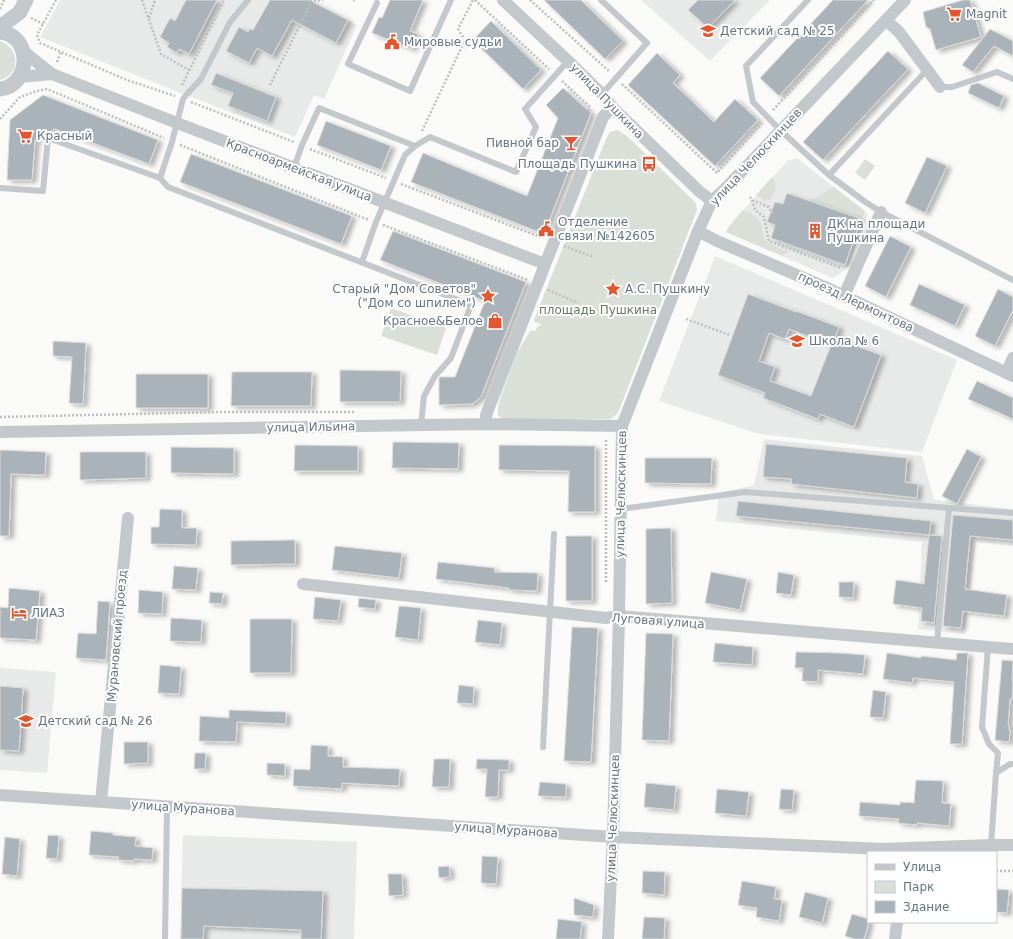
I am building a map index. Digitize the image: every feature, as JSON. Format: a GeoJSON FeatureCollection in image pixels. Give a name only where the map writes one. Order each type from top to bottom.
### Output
{"type":"FeatureCollection","features":[{"type":"Feature","properties":{"kind":"street","name":"улица Пушкина"},"geometry":{"type":"LineString","coordinates":[[503,0],[602,94],[612,108],[700,192],[712,201]]}},
{"type":"Feature","properties":{"kind":"street","name":"улица Челюскинцев"},"geometry":{"type":"LineString","coordinates":[[608,939],[614,837],[622,426],[698,231],[712,201],[905,0]]}},
{"type":"Feature","properties":{"kind":"street"},"geometry":{"type":"LineString","coordinates":[[0,27],[23,6]]}},
{"type":"Feature","properties":{"kind":"street"},"geometry":{"type":"LineString","coordinates":[[1,90],[11,86],[19,78],[22,70],[24,59],[22,47],[23,6]]}},
{"type":"Feature","properties":{"kind":"street"},"geometry":{"type":"LineString","coordinates":[[886,20],[899,32],[940,88]]}},
{"type":"Feature","properties":{"kind":"street"},"geometry":{"type":"LineString","coordinates":[[0,32],[6,32],[15,38],[22,47],[52,74]]}},
{"type":"Feature","properties":{"kind":"street","name":"Красноармейская улица"},"geometry":{"type":"LineString","coordinates":[[52,74],[545,264]]}},
{"type":"Feature","properties":{"kind":"street"},"geometry":{"type":"LineString","coordinates":[[19,78],[52,74]]}},
{"type":"Feature","properties":{"kind":"street"},"geometry":{"type":"LineString","coordinates":[[486,424],[486,415],[603,117],[612,108]]}},
{"type":"Feature","properties":{"kind":"street"},"geometry":{"type":"LineString","coordinates":[[844,296],[881,212]]}},
{"type":"Feature","properties":{"kind":"street","name":"проезд Лермонтова"},"geometry":{"type":"LineString","coordinates":[[698,231],[717,241],[844,296],[1009,375]]}},
{"type":"Feature","properties":{"kind":"street"},"geometry":{"type":"LineString","coordinates":[[1009,375],[1013,358]]}},
{"type":"Feature","properties":{"kind":"street","name":"улица Ильина"},"geometry":{"type":"LineString","coordinates":[[0,432],[486,424],[622,426]]}},
{"type":"Feature","properties":{"kind":"street","name":"Мурановский проезд"},"geometry":{"type":"LineString","coordinates":[[101,802],[128,518]]}},
{"type":"Feature","properties":{"kind":"street","name":"Луговая улица"},"geometry":{"type":"LineString","coordinates":[[303,584],[606,618],[619,616],[1013,649]]}},
{"type":"Feature","properties":{"kind":"street","name":"улица Муранова"},"geometry":{"type":"LineString","coordinates":[[0,795],[614,837],[883,849],[1013,845]]}},
{"type":"Feature","properties":{"kind":"street"},"geometry":{"type":"LineString","coordinates":[[895,939],[897,923]]}},
{"type":"Feature","properties":{"kind":"lane"},"geometry":{"type":"LineString","coordinates":[[160,178],[172,142],[183,99],[201,79],[230,22],[248,0]]}},
{"type":"Feature","properties":{"kind":"lane"},"geometry":{"type":"LineString","coordinates":[[377,3],[348,64],[410,91],[451,0]]}},
{"type":"Feature","properties":{"kind":"lane"},"geometry":{"type":"LineString","coordinates":[[601,0],[647,43],[602,94]]}},
{"type":"Feature","properties":{"kind":"lane"},"geometry":{"type":"LineString","coordinates":[[808,0],[746,66],[753,102],[780,130],[830,175],[864,201],[881,212],[1013,280]]}},
{"type":"Feature","properties":{"kind":"lane"},"geometry":{"type":"LineString","coordinates":[[362,262],[376,222],[405,155],[415,146],[430,137],[516,172],[536,127],[525,109],[568,61]]}},
{"type":"Feature","properties":{"kind":"lane"},"geometry":{"type":"LineString","coordinates":[[830,175],[927,70]]}},
{"type":"Feature","properties":{"kind":"lane"},"geometry":{"type":"LineString","coordinates":[[940,88],[952,87],[997,72],[1013,79]]}},
{"type":"Feature","properties":{"kind":"lane"},"geometry":{"type":"LineString","coordinates":[[294,168],[302,145],[319,108],[415,146]]}},
{"type":"Feature","properties":{"kind":"lane"},"geometry":{"type":"LineString","coordinates":[[0,188],[43,191],[48,138],[160,178],[168,187],[471,305],[451,358],[434,376],[424,396],[421,425]]}},
{"type":"Feature","properties":{"kind":"lane"},"geometry":{"type":"LineString","coordinates":[[621,509],[745,492],[1013,513]]}},
{"type":"Feature","properties":{"kind":"lane"},"geometry":{"type":"LineString","coordinates":[[937,642],[949,508]]}},
{"type":"Feature","properties":{"kind":"lane"},"geometry":{"type":"LineString","coordinates":[[543,747],[554,534]]}},
{"type":"Feature","properties":{"kind":"lane"},"geometry":{"type":"LineString","coordinates":[[988,647],[982,727],[989,744],[998,753],[991,845]]}},
{"type":"Feature","properties":{"kind":"lane"},"geometry":{"type":"LineString","coordinates":[[996,773],[1010,764],[1013,764]]}},
{"type":"Feature","properties":{"kind":"lane"},"geometry":{"type":"LineString","coordinates":[[165,939],[167,807]]}},
{"type":"Feature","properties":{"kind":"path"},"geometry":{"type":"LineString","coordinates":[[0,9],[4,0]]}},
{"type":"Feature","properties":{"kind":"path"},"geometry":{"type":"LineString","coordinates":[[40,43],[37,35],[56,0]]}},
{"type":"Feature","properties":{"kind":"path"},"geometry":{"type":"LineString","coordinates":[[142,0],[161,54],[189,70]]}},
{"type":"Feature","properties":{"kind":"path"},"geometry":{"type":"LineString","coordinates":[[149,19],[155,0]]}},
{"type":"Feature","properties":{"kind":"path"},"geometry":{"type":"LineString","coordinates":[[181,87],[224,0]]}},
{"type":"Feature","properties":{"kind":"path"},"geometry":{"type":"LineString","coordinates":[[270,84],[312,1],[323,0]]}},
{"type":"Feature","properties":{"kind":"path"},"geometry":{"type":"LineString","coordinates":[[415,146],[465,40],[458,29],[474,0],[589,106],[589,112]]}},
{"type":"Feature","properties":{"kind":"path"},"geometry":{"type":"LineString","coordinates":[[530,0],[717,173],[874,0]]}},
{"type":"Feature","properties":{"kind":"path"},"geometry":{"type":"LineString","coordinates":[[0,119],[20,97],[36,90],[47,89],[172,142],[528,280],[537,286],[578,303]]}},
{"type":"Feature","properties":{"kind":"path"},"geometry":{"type":"LineString","coordinates":[[750,197],[755,210],[764,217],[769,241],[841,268]]}},
{"type":"Feature","properties":{"kind":"path"},"geometry":{"type":"LineString","coordinates":[[752,200],[769,207],[771,212],[774,214]]}},
{"type":"Feature","properties":{"kind":"path"},"geometry":{"type":"LineString","coordinates":[[554,242],[594,257]]}},
{"type":"Feature","properties":{"kind":"path"},"geometry":{"type":"LineString","coordinates":[[686,320],[730,335]]}},
{"type":"Feature","properties":{"kind":"path"},"geometry":{"type":"LineString","coordinates":[[0,417],[221,412],[362,412]]}},
{"type":"Feature","properties":{"kind":"path"},"geometry":{"type":"LineString","coordinates":[[606,440],[606,587]]}},
{"type":"Feature","properties":{"kind":"path"},"geometry":{"type":"LineString","coordinates":[[997,871],[1013,871]]}},
{"type":"Feature","properties":{"kind":"shaded area"},"geometry":{"type":"Polygon","coordinates":[[[60,0],[309,0],[357,25],[324,99],[314,95],[295,137],[40,37],[60,0]]]}},
{"type":"Feature","properties":{"kind":"shaded area","name":"Детский сад № 25"},"geometry":{"type":"Polygon","coordinates":[[[641,0],[770,0],[710,61],[641,0]]]}},
{"type":"Feature","properties":{"kind":"shaded area"},"geometry":{"type":"Polygon","coordinates":[[[797,158],[868,214],[848,267],[833,278],[726,232],[730,225],[788,160],[797,158]]]}},
{"type":"Feature","properties":{"kind":"shaded area","name":"Школа № 6"},"geometry":{"type":"Polygon","coordinates":[[[715,256],[957,360],[922,452],[759,434],[659,401],[715,256]]]}},
{"type":"Feature","properties":{"kind":"shaded area"},"geometry":{"type":"Polygon","coordinates":[[[764,439],[922,456],[934,500],[1013,509],[1013,546],[976,542],[965,634],[918,629],[922,542],[716,521],[719,493],[754,485],[764,439]]]}},
{"type":"Feature","properties":{"kind":"shaded area","name":"Детский сад № 26"},"geometry":{"type":"Polygon","coordinates":[[[0,668],[56,672],[47,773],[0,770],[0,668]]]}},
{"type":"Feature","properties":{"kind":"shaded area"},"geometry":{"type":"Polygon","coordinates":[[[183,835],[357,842],[354,939],[180,939],[183,835]]]}},
{"type":"Feature","properties":{"kind":"green space"},"geometry":{"type":"Polygon","coordinates":[[[0,41],[7,44],[11,49],[14,55],[15,67],[7,77],[0,80],[0,41]]]}},
{"type":"Feature","properties":{"kind":"green space","name":"площадь Пушкина"},"geometry":{"type":"Polygon","coordinates":[[[617,130],[626,135],[695,202],[697,210],[618,413],[609,419],[504,419],[498,416],[498,406],[518,351],[530,331],[535,331],[541,324],[535,322],[534,320],[606,139],[610,132],[617,130]]]}},
{"type":"Feature","properties":{"kind":"green space"},"geometry":{"type":"Polygon","coordinates":[[[865,159],[875,166],[865,180],[855,173],[865,159]]]}},
{"type":"Feature","properties":{"kind":"green space"},"geometry":{"type":"Polygon","coordinates":[[[772,177],[776,184],[775,191],[771,199],[765,201],[756,195],[772,177]]]}},
{"type":"Feature","properties":{"kind":"green space"},"geometry":{"type":"Polygon","coordinates":[[[834,187],[865,211],[861,219],[809,201],[834,187]]]}},
{"type":"Feature","properties":{"kind":"green space"},"geometry":{"type":"Polygon","coordinates":[[[742,211],[751,213],[759,219],[763,227],[764,238],[767,242],[789,251],[783,256],[726,232],[742,211]]]}},
{"type":"Feature","properties":{"kind":"green space"},"geometry":{"type":"Polygon","coordinates":[[[391,308],[446,328],[437,355],[381,336],[391,308]]]}},
{"type":"Feature","properties":{"kind":"building"},"geometry":{"type":"Polygon","coordinates":[[[186,0],[217,0],[189,54],[179,49],[177,53],[167,47],[169,43],[160,37],[170,18],[175,21],[186,0]]]}},
{"type":"Feature","properties":{"kind":"building"},"geometry":{"type":"Polygon","coordinates":[[[270,0],[309,0],[348,20],[336,43],[292,20],[272,56],[257,48],[249,63],[226,51],[239,27],[248,32],[250,29],[253,30],[270,0]]]}},
{"type":"Feature","properties":{"kind":"building"},"geometry":{"type":"Polygon","coordinates":[[[390,0],[423,0],[410,31],[418,34],[412,49],[372,33],[379,17],[382,18],[390,0]]]}},
{"type":"Feature","properties":{"kind":"building"},"geometry":{"type":"Polygon","coordinates":[[[544,0],[581,0],[623,41],[605,59],[544,0]]]}},
{"type":"Feature","properties":{"kind":"building"},"geometry":{"type":"Polygon","coordinates":[[[698,0],[735,0],[708,28],[688,10],[698,0]]]}},
{"type":"Feature","properties":{"kind":"building"},"geometry":{"type":"Polygon","coordinates":[[[833,0],[868,0],[779,96],[760,78],[833,0]]]}},
{"type":"Feature","properties":{"kind":"building"},"geometry":{"type":"Polygon","coordinates":[[[963,0],[970,0],[981,37],[936,50],[930,29],[926,27],[923,12],[963,0]]]}},
{"type":"Feature","properties":{"kind":"building"},"geometry":{"type":"Polygon","coordinates":[[[491,21],[541,70],[523,89],[473,40],[491,21]]]}},
{"type":"Feature","properties":{"kind":"building"},"geometry":{"type":"Polygon","coordinates":[[[990,29],[1013,41],[1013,56],[994,46],[973,72],[962,65],[990,29]]]}},
{"type":"Feature","properties":{"kind":"building"},"geometry":{"type":"Polygon","coordinates":[[[888,51],[908,69],[823,160],[803,142],[888,51]]]}},
{"type":"Feature","properties":{"kind":"building"},"geometry":{"type":"Polygon","coordinates":[[[657,53],[680,75],[673,83],[714,122],[735,99],[758,120],[715,166],[628,85],[657,53]]]}},
{"type":"Feature","properties":{"kind":"building"},"geometry":{"type":"Polygon","coordinates":[[[216,73],[276,97],[267,121],[228,106],[233,93],[211,85],[216,73]]]}},
{"type":"Feature","properties":{"kind":"building"},"geometry":{"type":"Polygon","coordinates":[[[978,83],[1004,96],[999,108],[968,93],[971,85],[978,83]]]}},
{"type":"Feature","properties":{"kind":"building"},"geometry":{"type":"Polygon","coordinates":[[[563,88],[591,113],[544,234],[411,182],[423,153],[527,196],[558,118],[546,105],[563,88]]]}},
{"type":"Feature","properties":{"kind":"building"},"geometry":{"type":"Polygon","coordinates":[[[43,95],[158,140],[149,164],[55,129],[35,140],[32,180],[7,180],[10,120],[43,95]]]}},
{"type":"Feature","properties":{"kind":"building"},"geometry":{"type":"Polygon","coordinates":[[[326,121],[391,146],[381,170],[317,145],[326,121]]]}},
{"type":"Feature","properties":{"kind":"building"},"geometry":{"type":"Polygon","coordinates":[[[191,154],[352,216],[341,244],[180,182],[191,154]]]}},
{"type":"Feature","properties":{"kind":"building"},"geometry":{"type":"Polygon","coordinates":[[[927,157],[947,166],[925,213],[905,203],[927,157]]]}},
{"type":"Feature","properties":{"kind":"building","name":"ДК на площади Пушкина"},"geometry":{"type":"Polygon","coordinates":[[[787,193],[861,219],[845,265],[771,238],[775,225],[767,222],[775,202],[783,204],[787,193]]]}},
{"type":"Feature","properties":{"kind":"building"},"geometry":{"type":"Polygon","coordinates":[[[393,231],[526,282],[481,397],[472,404],[439,405],[439,378],[455,377],[485,301],[380,260],[393,231]]]}},
{"type":"Feature","properties":{"kind":"building"},"geometry":{"type":"Polygon","coordinates":[[[890,236],[911,247],[886,297],[865,286],[890,236]]]}},
{"type":"Feature","properties":{"kind":"building"},"geometry":{"type":"Polygon","coordinates":[[[919,284],[965,305],[955,326],[910,305],[919,284]]]}},
{"type":"Feature","properties":{"kind":"building"},"geometry":{"type":"Polygon","coordinates":[[[998,289],[1013,297],[1013,310],[995,346],[975,336],[998,289]]]}},
{"type":"Feature","properties":{"kind":"building"},"geometry":{"type":"Polygon","coordinates":[[[748,294],[839,327],[835,338],[881,355],[854,427],[820,414],[818,419],[763,398],[765,393],[718,375],[748,294]],[[789,329],[785,339],[769,333],[759,361],[775,367],[770,381],[811,396],[831,345],[789,329]]]}},
{"type":"Feature","properties":{"kind":"building"},"geometry":{"type":"Polygon","coordinates":[[[53,341],[86,343],[83,404],[69,403],[72,357],[53,356],[53,341]]]}},
{"type":"Feature","properties":{"kind":"building"},"geometry":{"type":"Polygon","coordinates":[[[340,370],[401,371],[400,402],[340,402],[340,370]]]}},
{"type":"Feature","properties":{"kind":"building"},"geometry":{"type":"Polygon","coordinates":[[[232,372],[312,372],[311,406],[231,406],[232,372]]]}},
{"type":"Feature","properties":{"kind":"building"},"geometry":{"type":"Polygon","coordinates":[[[136,374],[208,374],[208,408],[136,408],[136,374]]]}},
{"type":"Feature","properties":{"kind":"building"},"geometry":{"type":"Polygon","coordinates":[[[977,381],[1013,398],[1013,419],[968,399],[977,381]]]}},
{"type":"Feature","properties":{"kind":"building"},"geometry":{"type":"Polygon","coordinates":[[[393,442],[459,443],[458,469],[392,468],[393,442]]]}},
{"type":"Feature","properties":{"kind":"building"},"geometry":{"type":"Polygon","coordinates":[[[766,444],[907,458],[905,482],[918,484],[917,498],[791,484],[792,479],[763,477],[766,444]]]}},
{"type":"Feature","properties":{"kind":"building"},"geometry":{"type":"Polygon","coordinates":[[[295,445],[358,446],[358,471],[294,471],[295,445]]]}},
{"type":"Feature","properties":{"kind":"building"},"geometry":{"type":"Polygon","coordinates":[[[499,445],[595,446],[595,512],[568,512],[569,471],[499,470],[499,445]]]}},
{"type":"Feature","properties":{"kind":"building"},"geometry":{"type":"Polygon","coordinates":[[[171,447],[234,448],[234,474],[171,473],[171,447]]]}},
{"type":"Feature","properties":{"kind":"building"},"geometry":{"type":"Polygon","coordinates":[[[967,449],[981,457],[957,504],[942,496],[967,449]]]}},
{"type":"Feature","properties":{"kind":"building"},"geometry":{"type":"Polygon","coordinates":[[[0,450],[46,452],[45,475],[11,474],[9,536],[0,536],[0,450]]]}},
{"type":"Feature","properties":{"kind":"building"},"geometry":{"type":"Polygon","coordinates":[[[80,452],[146,452],[146,478],[80,480],[80,452]]]}},
{"type":"Feature","properties":{"kind":"building"},"geometry":{"type":"Polygon","coordinates":[[[645,458],[712,458],[711,484],[645,483],[645,458]]]}},
{"type":"Feature","properties":{"kind":"building"},"geometry":{"type":"Polygon","coordinates":[[[738,501],[931,521],[929,535],[736,516],[738,501]]]}},
{"type":"Feature","properties":{"kind":"building"},"geometry":{"type":"Polygon","coordinates":[[[160,509],[182,510],[182,528],[197,528],[196,545],[151,544],[151,527],[159,527],[160,509]]]}},
{"type":"Feature","properties":{"kind":"building"},"geometry":{"type":"Polygon","coordinates":[[[953,515],[1013,520],[1013,540],[970,536],[965,589],[1007,595],[1004,616],[963,611],[961,628],[943,626],[953,515]]]}},
{"type":"Feature","properties":{"kind":"building"},"geometry":{"type":"Polygon","coordinates":[[[671,528],[672,603],[646,604],[646,529],[671,528]]]}},
{"type":"Feature","properties":{"kind":"building"},"geometry":{"type":"Polygon","coordinates":[[[929,535],[942,536],[934,623],[921,621],[922,608],[893,604],[896,580],[924,584],[929,535]]]}},
{"type":"Feature","properties":{"kind":"building"},"geometry":{"type":"Polygon","coordinates":[[[566,536],[592,536],[592,601],[566,601],[566,536]]]}},
{"type":"Feature","properties":{"kind":"building"},"geometry":{"type":"Polygon","coordinates":[[[295,540],[295,564],[231,565],[231,541],[295,540]]]}},
{"type":"Feature","properties":{"kind":"building"},"geometry":{"type":"Polygon","coordinates":[[[335,546],[402,553],[399,578],[332,570],[335,546]]]}},
{"type":"Feature","properties":{"kind":"building"},"geometry":{"type":"Polygon","coordinates":[[[438,562],[495,568],[494,572],[538,573],[537,591],[509,590],[509,588],[436,579],[438,562]]]}},
{"type":"Feature","properties":{"kind":"building"},"geometry":{"type":"Polygon","coordinates":[[[174,566],[198,568],[196,590],[172,589],[174,566]]]}},
{"type":"Feature","properties":{"kind":"building"},"geometry":{"type":"Polygon","coordinates":[[[711,572],[747,579],[740,610],[705,603],[711,572]]]}},
{"type":"Feature","properties":{"kind":"building"},"geometry":{"type":"Polygon","coordinates":[[[778,572],[794,575],[791,595],[776,593],[778,572]]]}},
{"type":"Feature","properties":{"kind":"building"},"geometry":{"type":"Polygon","coordinates":[[[839,582],[854,582],[853,598],[839,597],[839,582]]]}},
{"type":"Feature","properties":{"kind":"building","name":"ЛИАЗ"},"geometry":{"type":"Polygon","coordinates":[[[9,588],[40,591],[36,640],[0,638],[0,607],[8,608],[9,588]]]}},
{"type":"Feature","properties":{"kind":"building"},"geometry":{"type":"Polygon","coordinates":[[[139,590],[163,592],[162,614],[138,613],[139,590]]]}},
{"type":"Feature","properties":{"kind":"building"},"geometry":{"type":"Polygon","coordinates":[[[210,592],[223,593],[222,604],[209,603],[210,592]]]}},
{"type":"Feature","properties":{"kind":"building"},"geometry":{"type":"Polygon","coordinates":[[[315,597],[341,600],[338,621],[313,619],[315,597]]]}},
{"type":"Feature","properties":{"kind":"building"},"geometry":{"type":"Polygon","coordinates":[[[359,598],[376,600],[375,609],[358,607],[359,598]]]}},
{"type":"Feature","properties":{"kind":"building"},"geometry":{"type":"Polygon","coordinates":[[[98,601],[110,602],[106,660],[76,658],[78,633],[96,634],[98,601]]]}},
{"type":"Feature","properties":{"kind":"building"},"geometry":{"type":"Polygon","coordinates":[[[399,606],[421,608],[418,640],[395,637],[399,606]]]}},
{"type":"Feature","properties":{"kind":"building"},"geometry":{"type":"Polygon","coordinates":[[[171,618],[202,620],[201,642],[170,641],[171,618]]]}},
{"type":"Feature","properties":{"kind":"building"},"geometry":{"type":"Polygon","coordinates":[[[250,619],[292,619],[291,673],[250,673],[250,619]]]}},
{"type":"Feature","properties":{"kind":"building"},"geometry":{"type":"Polygon","coordinates":[[[478,620],[502,623],[500,645],[475,642],[478,620]]]}},
{"type":"Feature","properties":{"kind":"building"},"geometry":{"type":"Polygon","coordinates":[[[572,627],[598,628],[591,762],[564,761],[572,627]]]}},
{"type":"Feature","properties":{"kind":"building"},"geometry":{"type":"Polygon","coordinates":[[[646,633],[673,634],[669,741],[642,740],[646,633]]]}},
{"type":"Feature","properties":{"kind":"building"},"geometry":{"type":"Polygon","coordinates":[[[715,643],[753,647],[752,665],[713,662],[715,643]]]}},
{"type":"Feature","properties":{"kind":"building"},"geometry":{"type":"Polygon","coordinates":[[[796,652],[865,655],[863,674],[818,670],[818,682],[802,681],[803,668],[795,668],[796,652]]]}},
{"type":"Feature","properties":{"kind":"building"},"geometry":{"type":"Polygon","coordinates":[[[887,653],[921,658],[921,656],[956,660],[957,653],[968,653],[962,744],[950,744],[954,682],[913,678],[912,683],[883,679],[887,653]]]}},
{"type":"Feature","properties":{"kind":"building"},"geometry":{"type":"Polygon","coordinates":[[[1002,660],[1013,661],[1012,699],[1010,699],[1008,725],[1010,730],[1009,742],[995,740],[1002,660]]]}},
{"type":"Feature","properties":{"kind":"building"},"geometry":{"type":"Polygon","coordinates":[[[160,665],[181,667],[179,694],[158,693],[160,665]]]}},
{"type":"Feature","properties":{"kind":"building"},"geometry":{"type":"Polygon","coordinates":[[[459,685],[474,687],[473,704],[457,703],[459,685]]]}},
{"type":"Feature","properties":{"kind":"building"},"geometry":{"type":"Polygon","coordinates":[[[0,686],[23,688],[19,751],[0,750],[0,686]]]}},
{"type":"Feature","properties":{"kind":"building"},"geometry":{"type":"Polygon","coordinates":[[[873,690],[886,692],[883,718],[870,717],[873,690]]]}},
{"type":"Feature","properties":{"kind":"building"},"geometry":{"type":"Polygon","coordinates":[[[229,710],[286,712],[286,724],[237,722],[236,742],[199,741],[200,716],[229,718],[229,710]]]}},
{"type":"Feature","properties":{"kind":"building"},"geometry":{"type":"Polygon","coordinates":[[[124,742],[148,742],[148,763],[124,764],[124,742]]]}},
{"type":"Feature","properties":{"kind":"building"},"geometry":{"type":"Polygon","coordinates":[[[311,745],[328,746],[328,756],[343,757],[343,767],[400,769],[399,786],[342,783],[342,789],[293,786],[294,769],[310,770],[311,745]]]}},
{"type":"Feature","properties":{"kind":"building"},"geometry":{"type":"Polygon","coordinates":[[[195,753],[206,753],[205,769],[194,769],[195,753]]]}},
{"type":"Feature","properties":{"kind":"building"},"geometry":{"type":"Polygon","coordinates":[[[434,759],[450,759],[449,787],[432,787],[434,759]]]}},
{"type":"Feature","properties":{"kind":"building"},"geometry":{"type":"Polygon","coordinates":[[[477,759],[509,760],[509,770],[499,770],[498,797],[485,797],[487,769],[476,769],[477,759]]]}},
{"type":"Feature","properties":{"kind":"building"},"geometry":{"type":"Polygon","coordinates":[[[267,763],[285,764],[285,776],[267,775],[267,763]]]}},
{"type":"Feature","properties":{"kind":"building"},"geometry":{"type":"Polygon","coordinates":[[[916,780],[943,781],[942,803],[951,804],[949,826],[898,823],[899,819],[859,816],[860,802],[900,805],[900,802],[914,803],[916,780]]]}},
{"type":"Feature","properties":{"kind":"building"},"geometry":{"type":"Polygon","coordinates":[[[540,782],[566,784],[566,797],[538,796],[540,782]]]}},
{"type":"Feature","properties":{"kind":"building"},"geometry":{"type":"Polygon","coordinates":[[[646,783],[676,786],[674,810],[644,807],[646,783]]]}},
{"type":"Feature","properties":{"kind":"building"},"geometry":{"type":"Polygon","coordinates":[[[717,789],[749,792],[746,816],[715,813],[717,789]]]}},
{"type":"Feature","properties":{"kind":"building"},"geometry":{"type":"Polygon","coordinates":[[[781,789],[794,790],[792,810],[779,809],[781,789]]]}},
{"type":"Feature","properties":{"kind":"building"},"geometry":{"type":"Polygon","coordinates":[[[91,831],[136,837],[135,846],[153,848],[152,860],[118,860],[119,857],[89,855],[91,831]]]}},
{"type":"Feature","properties":{"kind":"building"},"geometry":{"type":"Polygon","coordinates":[[[48,835],[59,836],[57,859],[46,858],[48,835]]]}},
{"type":"Feature","properties":{"kind":"building"},"geometry":{"type":"Polygon","coordinates":[[[5,837],[20,839],[17,876],[2,874],[5,837]]]}},
{"type":"Feature","properties":{"kind":"building"},"geometry":{"type":"Polygon","coordinates":[[[482,856],[498,857],[496,884],[481,883],[482,856]]]}},
{"type":"Feature","properties":{"kind":"building"},"geometry":{"type":"Polygon","coordinates":[[[449,866],[450,877],[439,878],[438,867],[449,866]]]}},
{"type":"Feature","properties":{"kind":"building"},"geometry":{"type":"Polygon","coordinates":[[[643,871],[665,872],[664,895],[642,893],[643,871]]]}},
{"type":"Feature","properties":{"kind":"building"},"geometry":{"type":"Polygon","coordinates":[[[388,874],[402,874],[403,895],[389,896],[388,874]]]}},
{"type":"Feature","properties":{"kind":"building"},"geometry":{"type":"Polygon","coordinates":[[[742,881],[776,887],[774,899],[782,900],[779,921],[756,917],[757,908],[738,905],[742,881]]]}},
{"type":"Feature","properties":{"kind":"building"},"geometry":{"type":"Polygon","coordinates":[[[182,888],[323,891],[321,939],[301,939],[301,930],[204,926],[203,939],[181,939],[182,888]]]}},
{"type":"Feature","properties":{"kind":"building"},"geometry":{"type":"Polygon","coordinates":[[[997,889],[1009,890],[1007,913],[997,912],[997,889]]]}},
{"type":"Feature","properties":{"kind":"building"},"geometry":{"type":"Polygon","coordinates":[[[805,892],[828,898],[822,923],[799,917],[805,892]]]}},
{"type":"Feature","properties":{"kind":"building"},"geometry":{"type":"Polygon","coordinates":[[[574,898],[594,905],[593,917],[574,915],[574,898]]]}},
{"type":"Feature","properties":{"kind":"building"},"geometry":{"type":"Polygon","coordinates":[[[852,914],[867,919],[868,926],[864,939],[855,939],[845,936],[852,914]]]}},
{"type":"Feature","properties":{"kind":"building"},"geometry":{"type":"Polygon","coordinates":[[[644,917],[665,918],[664,939],[642,939],[644,917]]]}},
{"type":"Feature","properties":{"kind":"building"},"geometry":{"type":"Polygon","coordinates":[[[558,919],[582,922],[580,939],[556,939],[558,919]]]}},
{"type":"Feature","properties":{"kind":"place","name":"Magnit"},"geometry":{"type":"Point","coordinates":[954,14]}},
{"type":"Feature","properties":{"kind":"place","name":"Детский сад № 25"},"geometry":{"type":"Point","coordinates":[708,31]}},
{"type":"Feature","properties":{"kind":"place","name":"Мировые судьи"},"geometry":{"type":"Point","coordinates":[392,42]}},
{"type":"Feature","properties":{"kind":"place","name":"Красный"},"geometry":{"type":"Point","coordinates":[25,136]}},
{"type":"Feature","properties":{"kind":"place","name":"Пивной бар"},"geometry":{"type":"Point","coordinates":[571,143]}},
{"type":"Feature","properties":{"kind":"place","name":"Площадь Пушкина"},"geometry":{"type":"Point","coordinates":[649,164]}},
{"type":"Feature","properties":{"kind":"place","name":"Отделение связи №142605"},"geometry":{"type":"Point","coordinates":[546,229]}},
{"type":"Feature","properties":{"kind":"place","name":"ДК на площади Пушкина"},"geometry":{"type":"Point","coordinates":[815,231]}},
{"type":"Feature","properties":{"kind":"place","name":"А.С. Пушкину"},"geometry":{"type":"Point","coordinates":[613,289]}},
{"type":"Feature","properties":{"kind":"place","name":"Старый \"Дом Советов\" (\"Дом со шпилем\")"},"geometry":{"type":"Point","coordinates":[488,296]}},
{"type":"Feature","properties":{"kind":"place","name":"Красное&Белое"},"geometry":{"type":"Point","coordinates":[495,321]}},
{"type":"Feature","properties":{"kind":"place","name":"Школа № 6"},"geometry":{"type":"Point","coordinates":[797,341]}},
{"type":"Feature","properties":{"kind":"place","name":"ЛИАЗ"},"geometry":{"type":"Point","coordinates":[19,613]}},
{"type":"Feature","properties":{"kind":"place","name":"Детский сад № 26"},"geometry":{"type":"Point","coordinates":[26,721]}}]}
